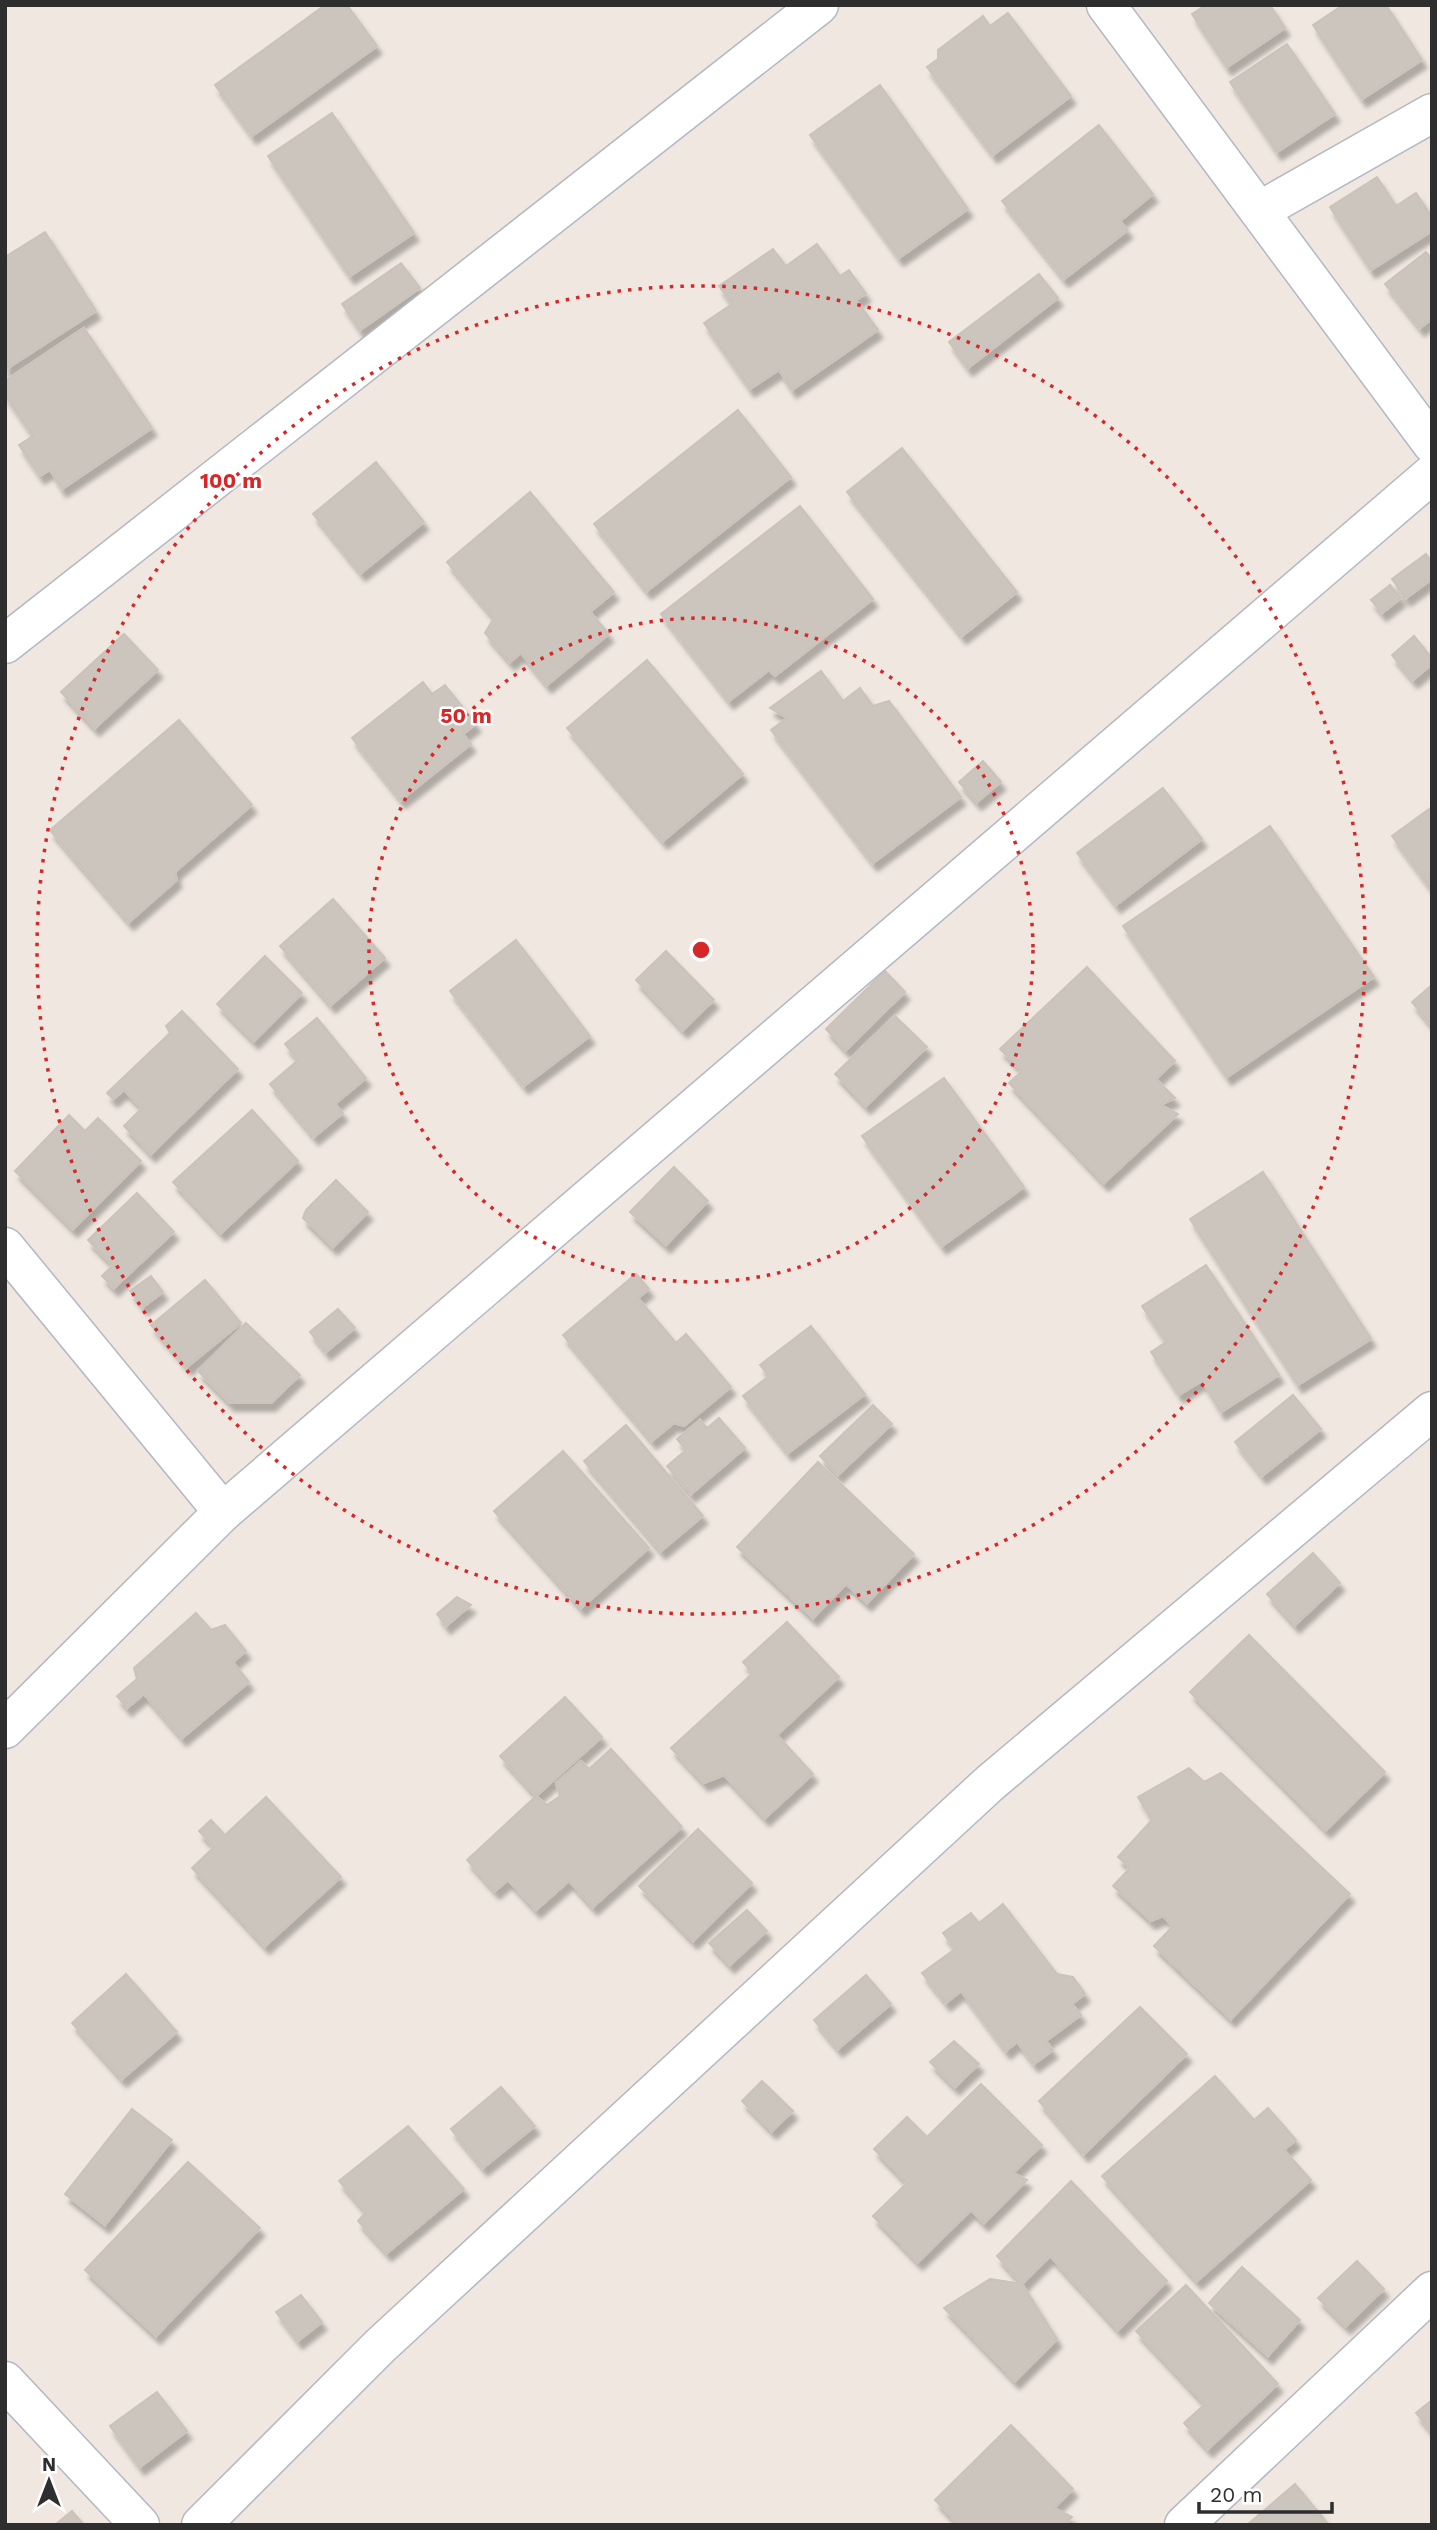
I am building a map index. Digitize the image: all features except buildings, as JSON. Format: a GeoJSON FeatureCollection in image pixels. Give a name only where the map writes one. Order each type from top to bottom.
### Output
{"type":"FeatureCollection","features":[{"type":"Feature","properties":{"kind":"street"},"geometry":{"type":"LineString","coordinates":[[5,644],[819,5]]}},
{"type":"Feature","properties":{"kind":"street"},"geometry":{"type":"LineString","coordinates":[[1106,5],[1261,210],[1432,444]]}},
{"type":"Feature","properties":{"kind":"street"},"geometry":{"type":"LineString","coordinates":[[1261,210],[1432,113]]}},
{"type":"Feature","properties":{"kind":"street"},"geometry":{"type":"LineString","coordinates":[[5,1729],[223,1512],[1432,474]]}},
{"type":"Feature","properties":{"kind":"street"},"geometry":{"type":"LineString","coordinates":[[5,1247],[223,1512]]}},
{"type":"Feature","properties":{"kind":"street"},"geometry":{"type":"LineString","coordinates":[[201,2525],[380,2346],[990,1783],[1432,1410]]}},
{"type":"Feature","properties":{"kind":"street"},"geometry":{"type":"LineString","coordinates":[[1184,2525],[1432,2291]]}},
{"type":"Feature","properties":{"kind":"street"},"geometry":{"type":"LineString","coordinates":[[5,2381],[140,2525]]}}]}
